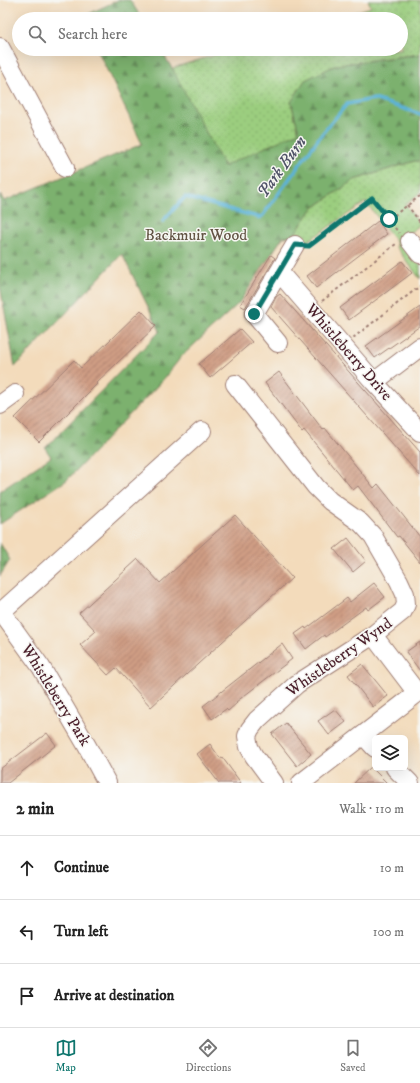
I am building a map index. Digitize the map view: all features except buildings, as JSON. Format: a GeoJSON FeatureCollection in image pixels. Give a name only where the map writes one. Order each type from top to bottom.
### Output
{"type":"FeatureCollection","features":[{"type":"Feature","properties":{"kind":"street"},"geometry":{"type":"LineString","coordinates":[[0,47],[65,168]]}},
{"type":"Feature","properties":{"kind":"street"},"geometry":{"type":"LineString","coordinates":[[278,343],[254,314],[295,245]]}},
{"type":"Feature","properties":{"kind":"street","name":"Whistleberry Drive"},"geometry":{"type":"LineString","coordinates":[[279,272],[374,382],[420,432]]}},
{"type":"Feature","properties":{"kind":"street"},"geometry":{"type":"LineString","coordinates":[[374,382],[420,347]]}},
{"type":"Feature","properties":{"kind":"street","name":"Whistleberry Wynd"},"geometry":{"type":"LineString","coordinates":[[235,384],[316,487],[330,501],[362,523],[373,536],[399,581],[405,594],[406,604],[403,611],[373,635],[298,684],[257,720],[250,729],[247,736],[249,747],[274,783]]}},
{"type":"Feature","properties":{"kind":"street"},"geometry":{"type":"LineString","coordinates":[[0,405],[15,394]]}},
{"type":"Feature","properties":{"kind":"street"},"geometry":{"type":"LineString","coordinates":[[1,611],[202,431]]}},
{"type":"Feature","properties":{"kind":"street","name":"Whistleberry Park"},"geometry":{"type":"LineString","coordinates":[[1,611],[41,667],[107,783]]}},
{"type":"Feature","properties":{"kind":"street"},"geometry":{"type":"LineString","coordinates":[[301,783],[369,742],[418,692],[373,635]]}},
{"type":"Feature","properties":{"kind":"street"},"geometry":{"type":"LineString","coordinates":[[398,771],[410,783]]}},
{"type":"Feature","properties":{"kind":"path"},"geometry":{"type":"LineString","coordinates":[[389,219],[420,196]]}},
{"type":"Feature","properties":{"kind":"path"},"geometry":{"type":"LineString","coordinates":[[295,245],[309,246],[372,198],[407,243],[311,309]]}},
{"type":"Feature","properties":{"kind":"path"},"geometry":{"type":"LineString","coordinates":[[407,205],[420,222]]}},
{"type":"Feature","properties":{"kind":"path"},"geometry":{"type":"LineString","coordinates":[[343,346],[420,286]]}},
{"type":"Feature","properties":{"kind":"green space"},"geometry":{"type":"Polygon","coordinates":[[[118,0],[130,0],[138,12],[93,12],[118,0]]]}},
{"type":"Feature","properties":{"kind":"green space"},"geometry":{"type":"Polygon","coordinates":[[[368,0],[420,0],[420,54],[408,56],[408,12],[355,12],[371,7],[368,0]]]}},
{"type":"Feature","properties":{"kind":"green space","name":"Backmuir Wood"},"geometry":{"type":"Polygon","coordinates":[[[420,54],[420,161],[415,161],[354,180],[312,209],[293,236],[283,237],[239,303],[182,356],[162,381],[67,480],[0,524],[0,491],[51,457],[45,448],[160,331],[122,254],[15,367],[0,286],[0,194],[4,201],[142,144],[100,56],[164,56],[224,166],[299,132],[291,102],[305,80],[336,65],[420,54]]]}},
{"type":"Feature","properties":{"kind":"green space"},"geometry":{"type":"Polygon","coordinates":[[[212,56],[405,56],[336,65],[291,102],[299,132],[221,172],[172,68],[212,56]]]}},
{"type":"Feature","properties":{"kind":"green space"},"geometry":{"type":"Polygon","coordinates":[[[415,161],[420,161],[420,193],[405,204],[420,225],[401,239],[420,264],[420,279],[396,247],[396,242],[366,202],[305,243],[293,236],[312,209],[354,180],[415,161]]]}},
{"type":"Feature","properties":{"kind":"green space"},"geometry":{"type":"Polygon","coordinates":[[[0,543],[10,560],[0,576],[0,543]]]}},
{"type":"Feature","properties":{"kind":"waterway","name":"Park Burn"},"geometry":{"type":"LineString","coordinates":[[163,221],[185,197],[261,218],[321,135],[347,104],[374,99],[420,114]]}},
{"type":"Feature","properties":{"kind":"route"},"geometry":{"type":"LineString","coordinates":[[254,314],[295,245],[309,246],[372,198],[389,219]]}}]}
